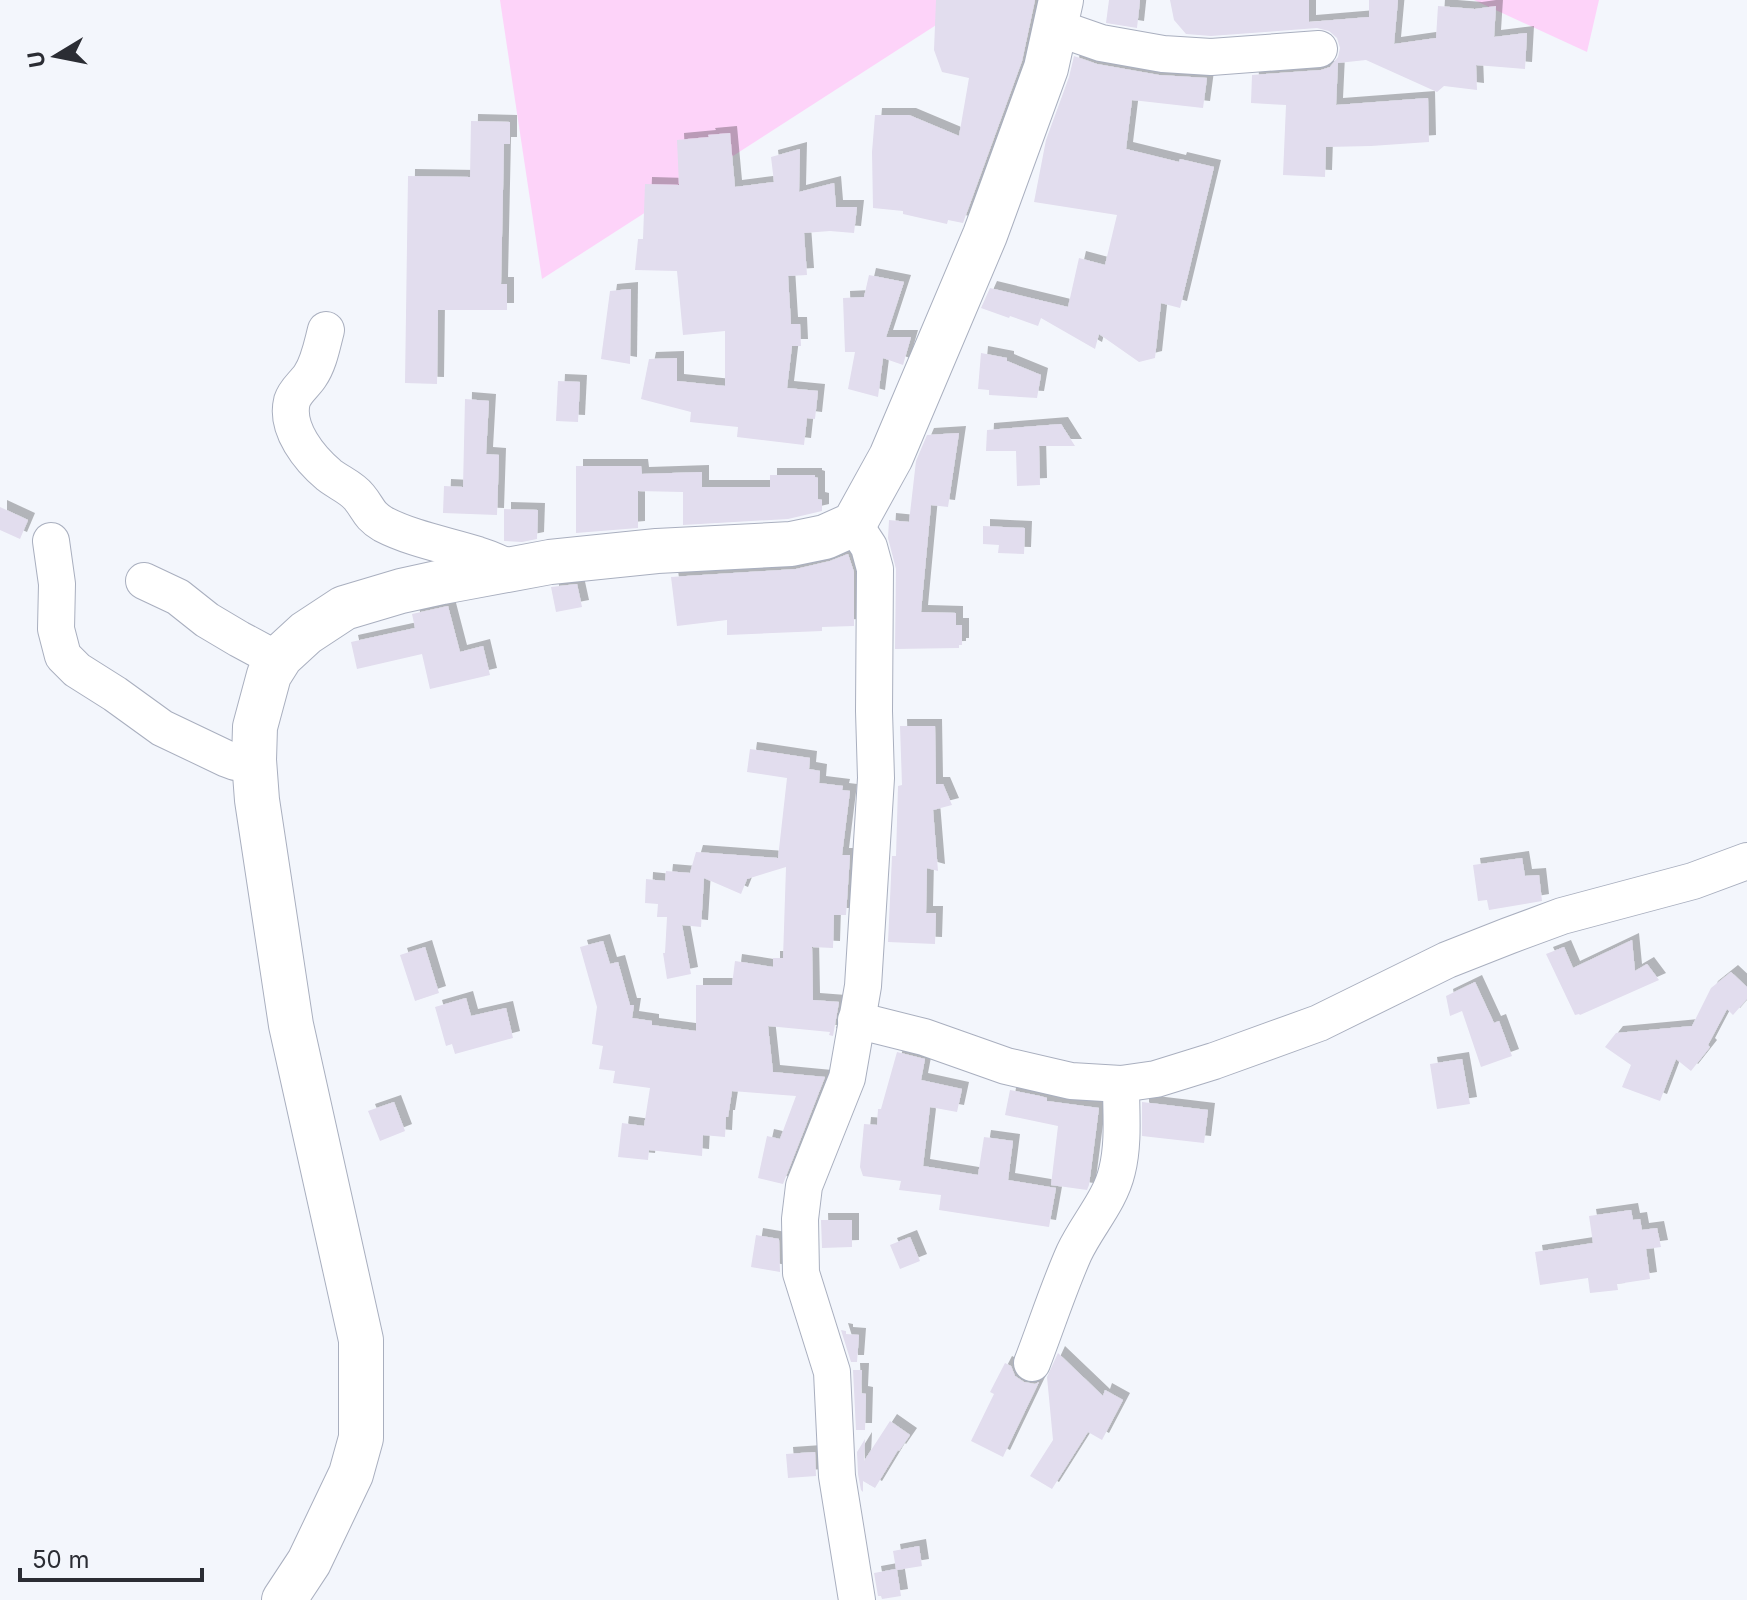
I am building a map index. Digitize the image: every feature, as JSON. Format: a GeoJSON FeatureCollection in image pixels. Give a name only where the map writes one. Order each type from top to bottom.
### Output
{"type":"FeatureCollection","features":[{"type":"Feature","properties":{"kind":"main road"},"geometry":{"type":"LineString","coordinates":[[284,1600],[309,1562],[351,1474],[361,1438],[362,1358],[361,1340],[291,1025],[257,800],[255,727],[269,675],[281,656],[306,633],[344,608],[442,582],[550,562],[657,551],[791,544],[825,537],[854,524],[891,457],[985,235],[1046,68],[1058,14]]}},
{"type":"Feature","properties":{"kind":"street"},"geometry":{"type":"LineString","coordinates":[[1058,14],[1101,43],[1163,54],[1211,57],[1319,49]]}},
{"type":"Feature","properties":{"kind":"street"},"geometry":{"type":"LineString","coordinates":[[326,330],[311,375],[292,402],[292,427],[311,457],[331,477],[359,497],[368,513],[382,523],[512,569]]}},
{"type":"Feature","properties":{"kind":"street"},"geometry":{"type":"LineString","coordinates":[[854,524],[869,547],[875,569],[876,778],[863,986],[847,1078],[804,1186],[800,1219],[801,1273],[832,1372],[837,1476],[857,1600]]}},
{"type":"Feature","properties":{"kind":"street"},"geometry":{"type":"LineString","coordinates":[[51,541],[57,584],[56,629],[63,656],[77,670],[162,728],[235,762],[254,760]]}},
{"type":"Feature","properties":{"kind":"street"},"geometry":{"type":"LineString","coordinates":[[144,581],[178,597],[207,620],[239,639],[267,654],[281,656]]}},
{"type":"Feature","properties":{"kind":"street"},"geometry":{"type":"LineString","coordinates":[[856,1020],[924,1037],[1006,1066],[1071,1081],[1121,1084],[1156,1079],[1319,1023],[1447,960],[1562,916],[1693,881],[1747,861]]}},
{"type":"Feature","properties":{"kind":"street"},"geometry":{"type":"LineString","coordinates":[[1032,1363],[1074,1255],[1117,1173],[1121,1144],[1121,1084]]}},
{"type":"Feature","properties":{"kind":"shaded area"},"geometry":{"type":"Polygon","coordinates":[[[500,0],[975,0],[542,279],[500,0]]]}},
{"type":"Feature","properties":{"kind":"shaded area"},"geometry":{"type":"Polygon","coordinates":[[[1474,0],[1599,0],[1587,52],[1474,0]]]}},
{"type":"Feature","properties":{"kind":"building"},"geometry":{"type":"Polygon","coordinates":[[[936,0],[1035,0],[1022,61],[963,223],[948,220],[947,224],[903,214],[903,211],[873,208],[875,115],[909,115],[959,136],[969,78],[942,72],[934,50],[936,0]]]}},
{"type":"Feature","properties":{"kind":"building"},"geometry":{"type":"Polygon","coordinates":[[[1109,0],[1140,0],[1137,28],[1106,23],[1109,0]]]}},
{"type":"Feature","properties":{"kind":"building"},"geometry":{"type":"Polygon","coordinates":[[[1170,0],[1309,0],[1309,22],[1369,17],[1369,0],[1398,0],[1394,44],[1436,38],[1438,6],[1475,9],[1496,6],[1494,37],[1527,33],[1525,69],[1476,65],[1477,90],[1444,86],[1437,92],[1366,60],[1338,63],[1336,105],[1428,98],[1429,142],[1326,147],[1325,177],[1283,175],[1286,105],[1251,103],[1252,75],[1330,67],[1338,57],[1340,48],[1337,38],[1329,31],[1317,28],[1211,36],[1186,34],[1174,20],[1170,0]]]}},
{"type":"Feature","properties":{"kind":"building"},"geometry":{"type":"Polygon","coordinates":[[[1074,56],[1097,64],[1159,75],[1207,78],[1203,108],[1132,100],[1126,149],[1214,167],[1180,308],[1161,303],[1155,358],[1139,362],[1099,334],[1095,349],[1041,318],[1038,326],[981,308],[990,288],[1068,307],[1079,258],[1105,265],[1117,215],[1034,202],[1046,140],[1074,56]]]}},
{"type":"Feature","properties":{"kind":"building"},"geometry":{"type":"Polygon","coordinates":[[[471,121],[510,122],[510,144],[504,144],[501,284],[507,284],[507,310],[438,310],[437,384],[405,383],[408,176],[470,177],[471,121]]]}},
{"type":"Feature","properties":{"kind":"building"},"geometry":{"type":"Polygon","coordinates":[[[730,133],[735,187],[774,182],[771,157],[800,149],[799,192],[834,183],[836,207],[857,207],[854,233],[804,233],[807,275],[788,276],[791,324],[800,324],[801,346],[792,346],[787,388],[818,391],[815,419],[807,418],[804,445],[737,437],[738,427],[690,422],[691,412],[641,399],[649,359],[677,358],[677,381],[725,386],[725,331],[683,335],[677,271],[635,270],[638,239],[643,239],[645,184],[679,185],[677,140],[730,133]]]}},
{"type":"Feature","properties":{"kind":"building"},"geometry":{"type":"Polygon","coordinates":[[[869,275],[904,282],[886,337],[911,337],[903,365],[883,358],[878,397],[848,389],[855,352],[845,352],[843,298],[864,297],[869,275]]]}},
{"type":"Feature","properties":{"kind":"building"},"geometry":{"type":"Polygon","coordinates":[[[631,289],[630,364],[601,359],[610,291],[631,289]]]}},
{"type":"Feature","properties":{"kind":"building"},"geometry":{"type":"Polygon","coordinates":[[[981,353],[1007,358],[1007,361],[1041,375],[1037,398],[989,395],[989,390],[978,389],[981,353]]]}},
{"type":"Feature","properties":{"kind":"building"},"geometry":{"type":"Polygon","coordinates":[[[558,381],[580,382],[578,422],[556,421],[558,381]]]}},
{"type":"Feature","properties":{"kind":"building"},"geometry":{"type":"Polygon","coordinates":[[[465,399],[489,401],[486,454],[499,455],[497,515],[443,513],[444,486],[463,487],[465,399]]]}},
{"type":"Feature","properties":{"kind":"building"},"geometry":{"type":"Polygon","coordinates":[[[1061,424],[1075,446],[1039,446],[1040,485],[1017,486],[1016,451],[986,451],[987,430],[1061,424]]]}},
{"type":"Feature","properties":{"kind":"building"},"geometry":{"type":"Polygon","coordinates":[[[959,433],[948,507],[931,505],[921,612],[956,613],[956,625],[962,625],[962,645],[959,648],[895,649],[896,569],[888,538],[889,520],[909,522],[916,461],[927,435],[959,433]]]}},
{"type":"Feature","properties":{"kind":"building"},"geometry":{"type":"Polygon","coordinates":[[[576,466],[641,466],[642,474],[702,472],[702,487],[770,487],[770,475],[815,475],[822,511],[788,519],[683,525],[683,492],[638,491],[638,528],[576,533],[576,466]]]}},
{"type":"Feature","properties":{"kind":"building"},"geometry":{"type":"Polygon","coordinates":[[[0,507],[28,520],[20,539],[0,530],[0,507]]]}},
{"type":"Feature","properties":{"kind":"building"},"geometry":{"type":"Polygon","coordinates":[[[504,509],[538,510],[537,539],[504,541],[504,509]]]}},
{"type":"Feature","properties":{"kind":"building"},"geometry":{"type":"Polygon","coordinates":[[[983,526],[1025,528],[1024,554],[998,553],[999,545],[983,544],[983,526]]]}},
{"type":"Feature","properties":{"kind":"building"},"geometry":{"type":"Polygon","coordinates":[[[848,554],[854,572],[854,626],[822,627],[822,631],[727,635],[727,620],[677,626],[671,577],[796,569],[848,554]]]}},
{"type":"Feature","properties":{"kind":"building"},"geometry":{"type":"Polygon","coordinates":[[[577,584],[582,607],[556,612],[551,587],[577,584]]]}},
{"type":"Feature","properties":{"kind":"building"},"geometry":{"type":"Polygon","coordinates":[[[448,606],[460,652],[483,646],[490,675],[430,689],[422,654],[357,669],[351,642],[415,628],[412,614],[448,606]]]}},
{"type":"Feature","properties":{"kind":"building"},"geometry":{"type":"Polygon","coordinates":[[[900,726],[935,726],[936,784],[943,784],[952,805],[933,810],[938,871],[927,868],[926,913],[936,913],[935,944],[888,942],[892,856],[896,856],[898,786],[902,785],[900,726]]]}},
{"type":"Feature","properties":{"kind":"building"},"geometry":{"type":"Polygon","coordinates":[[[750,749],[810,758],[809,769],[820,771],[819,783],[843,786],[842,790],[850,791],[842,855],[850,855],[846,915],[834,915],[833,948],[812,947],[813,1000],[839,1002],[833,1036],[829,1035],[830,1032],[768,1026],[773,1072],[825,1077],[783,1184],[758,1178],[767,1136],[780,1139],[796,1096],[732,1091],[725,1137],[703,1135],[702,1156],[649,1150],[648,1160],[618,1157],[622,1123],[644,1126],[650,1088],[613,1083],[615,1071],[599,1069],[603,1046],[592,1044],[597,1007],[580,947],[603,941],[610,964],[618,962],[630,1005],[634,1005],[632,1018],[652,1021],[652,1025],[696,1031],[696,985],[732,985],[735,961],[773,967],[773,958],[783,958],[786,867],[747,879],[741,894],[704,878],[701,927],[682,925],[691,974],[667,979],[663,953],[667,917],[657,917],[658,904],[645,903],[646,879],[665,881],[666,871],[690,873],[696,852],[778,858],[787,778],[747,772],[750,749]]]}},
{"type":"Feature","properties":{"kind":"building"},"geometry":{"type":"Polygon","coordinates":[[[1522,858],[1525,876],[1539,875],[1542,901],[1489,910],[1487,900],[1478,901],[1473,865],[1522,858]]]}},
{"type":"Feature","properties":{"kind":"building"},"geometry":{"type":"Polygon","coordinates":[[[1632,940],[1635,971],[1647,964],[1659,980],[1575,1015],[1546,954],[1564,947],[1573,968],[1632,940]]]}},
{"type":"Feature","properties":{"kind":"building"},"geometry":{"type":"Polygon","coordinates":[[[425,947],[439,993],[415,1001],[400,955],[425,947]]]}},
{"type":"Feature","properties":{"kind":"building"},"geometry":{"type":"Polygon","coordinates":[[[1731,972],[1747,987],[1747,999],[1733,1015],[1727,1009],[1708,1045],[1710,1047],[1691,1071],[1676,1059],[1660,1101],[1622,1087],[1631,1065],[1605,1047],[1616,1033],[1692,1026],[1711,988],[1731,972]]]}},
{"type":"Feature","properties":{"kind":"building"},"geometry":{"type":"Polygon","coordinates":[[[1475,982],[1494,1023],[1499,1021],[1512,1056],[1481,1067],[1462,1011],[1450,1016],[1446,996],[1475,982]]]}},
{"type":"Feature","properties":{"kind":"building"},"geometry":{"type":"Polygon","coordinates":[[[466,998],[471,1016],[506,1008],[513,1038],[455,1054],[452,1044],[446,1046],[435,1007],[466,998]]]}},
{"type":"Feature","properties":{"kind":"building"},"geometry":{"type":"Polygon","coordinates":[[[897,1052],[925,1059],[921,1080],[962,1089],[957,1112],[930,1107],[923,1166],[978,1175],[984,1137],[1013,1141],[1008,1180],[1056,1188],[1049,1227],[939,1210],[941,1195],[899,1190],[901,1181],[863,1176],[860,1167],[864,1124],[877,1125],[878,1109],[881,1109],[897,1052]]]}},
{"type":"Feature","properties":{"kind":"building"},"geometry":{"type":"Polygon","coordinates":[[[1462,1059],[1470,1104],[1437,1109],[1430,1064],[1462,1059]]]}},
{"type":"Feature","properties":{"kind":"building"},"geometry":{"type":"Polygon","coordinates":[[[1010,1090],[1047,1098],[1047,1101],[1099,1108],[1087,1190],[1051,1185],[1058,1126],[1005,1115],[1010,1090]]]}},
{"type":"Feature","properties":{"kind":"building"},"geometry":{"type":"Polygon","coordinates":[[[394,1102],[405,1131],[380,1141],[368,1111],[394,1102]]]}},
{"type":"Feature","properties":{"kind":"building"},"geometry":{"type":"Polygon","coordinates":[[[1142,1102],[1208,1110],[1204,1143],[1142,1136],[1142,1102]]]}},
{"type":"Feature","properties":{"kind":"building"},"geometry":{"type":"Polygon","coordinates":[[[1631,1210],[1633,1220],[1640,1219],[1642,1230],[1657,1228],[1661,1247],[1646,1249],[1650,1279],[1617,1284],[1618,1290],[1590,1293],[1588,1278],[1540,1285],[1535,1252],[1593,1243],[1589,1216],[1631,1210]]]}},
{"type":"Feature","properties":{"kind":"building"},"geometry":{"type":"Polygon","coordinates":[[[821,1220],[852,1220],[852,1247],[822,1248],[821,1220]]]}},
{"type":"Feature","properties":{"kind":"building"},"geometry":{"type":"Polygon","coordinates":[[[756,1235],[779,1239],[780,1272],[751,1267],[756,1235]]]}},
{"type":"Feature","properties":{"kind":"building"},"geometry":{"type":"Polygon","coordinates":[[[910,1237],[920,1261],[900,1269],[890,1245],[910,1237]]]}},
{"type":"Feature","properties":{"kind":"building"},"geometry":{"type":"Polygon","coordinates":[[[841,1330],[846,1334],[859,1335],[857,1362],[851,1362],[841,1330]]]}},
{"type":"Feature","properties":{"kind":"building"},"geometry":{"type":"Polygon","coordinates":[[[1058,1353],[1103,1396],[1105,1390],[1123,1400],[1102,1440],[1088,1432],[1052,1489],[1030,1476],[1053,1440],[1047,1377],[1058,1353]]]}},
{"type":"Feature","properties":{"kind":"building"},"geometry":{"type":"Polygon","coordinates":[[[1005,1363],[1024,1382],[1039,1382],[1003,1457],[971,1441],[1005,1363]]]}},
{"type":"Feature","properties":{"kind":"building"},"geometry":{"type":"Polygon","coordinates":[[[853,1370],[862,1370],[861,1393],[866,1394],[865,1430],[856,1430],[853,1370]]]}},
{"type":"Feature","properties":{"kind":"building"},"geometry":{"type":"Polygon","coordinates":[[[890,1421],[910,1435],[875,1488],[863,1481],[863,1492],[857,1452],[865,1439],[864,1461],[890,1421]]]}},
{"type":"Feature","properties":{"kind":"building"},"geometry":{"type":"Polygon","coordinates":[[[815,1452],[816,1476],[788,1478],[786,1454],[815,1452]]]}},
{"type":"Feature","properties":{"kind":"building"},"geometry":{"type":"Polygon","coordinates":[[[919,1546],[922,1566],[897,1570],[901,1596],[882,1599],[878,1596],[874,1573],[896,1569],[893,1551],[919,1546]]]}}]}
